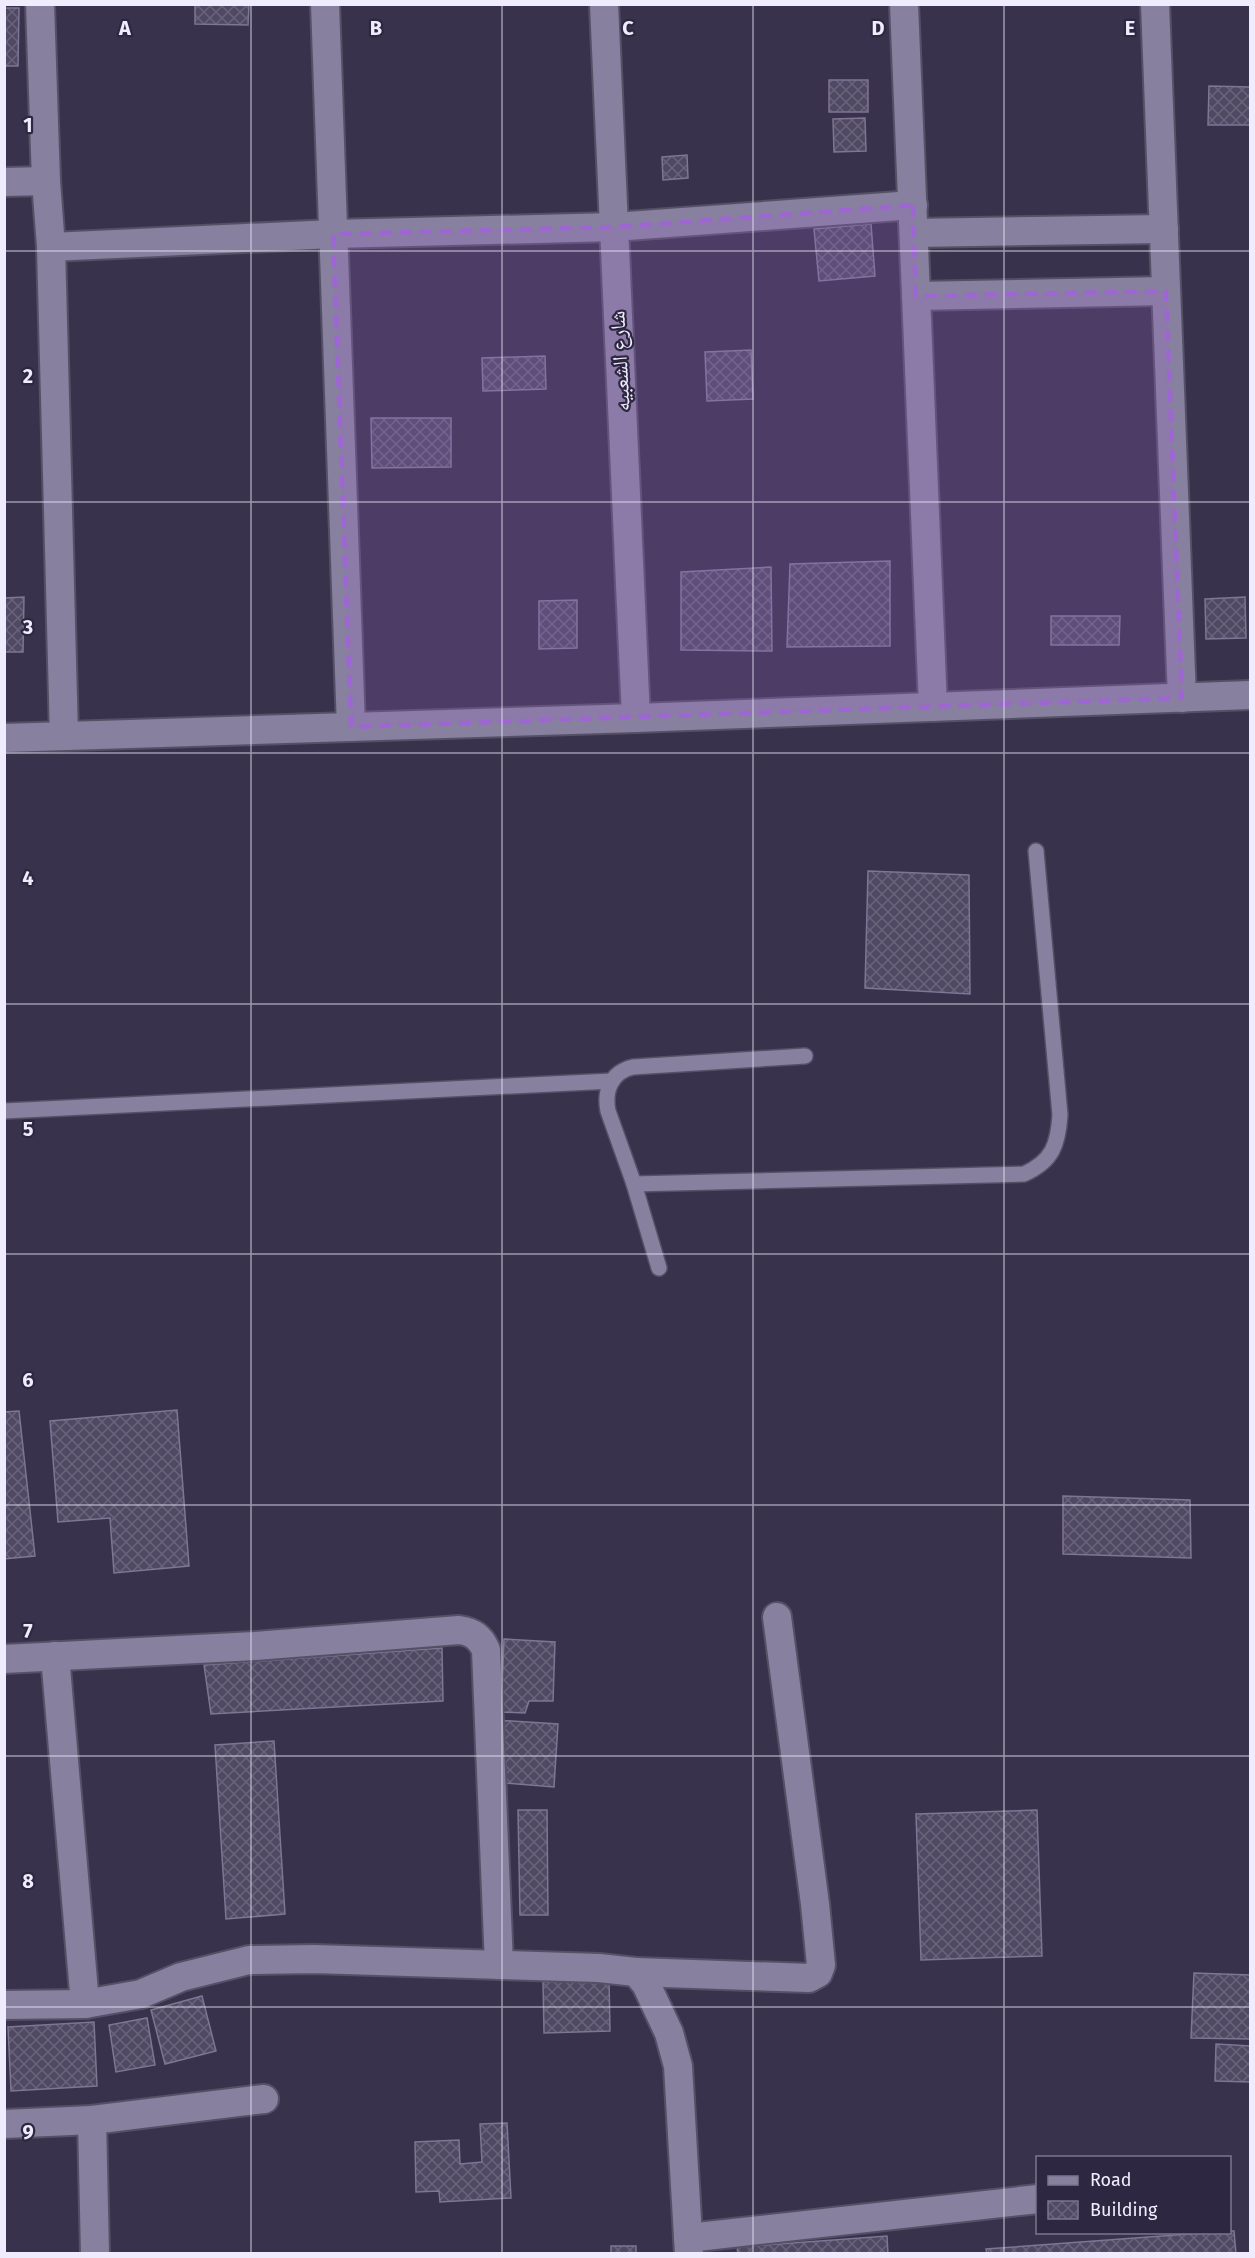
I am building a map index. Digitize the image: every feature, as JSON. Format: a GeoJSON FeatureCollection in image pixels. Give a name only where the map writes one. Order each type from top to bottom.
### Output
{"type":"FeatureCollection","features":[{"type":"Feature","properties":{"kind":"street"},"geometry":{"type":"LineString","coordinates":[[40,4],[46,181],[51,247],[64,736]]}},
{"type":"Feature","properties":{"kind":"street"},"geometry":{"type":"LineString","coordinates":[[325,4],[351,727]]}},
{"type":"Feature","properties":{"kind":"street","name":"شارع الشعبيه"},"geometry":{"type":"LineString","coordinates":[[604,4],[636,718]]}},
{"type":"Feature","properties":{"kind":"street"},"geometry":{"type":"LineString","coordinates":[[904,4],[933,707]]}},
{"type":"Feature","properties":{"kind":"street"},"geometry":{"type":"LineString","coordinates":[[1155,4],[1182,698]]}},
{"type":"Feature","properties":{"kind":"street"},"geometry":{"type":"LineString","coordinates":[[4,182],[46,181]]}},
{"type":"Feature","properties":{"kind":"street"},"geometry":{"type":"LineString","coordinates":[[51,247],[333,234],[913,219],[1164,229]]}},
{"type":"Feature","properties":{"kind":"street"},"geometry":{"type":"LineString","coordinates":[[916,296],[1166,291]]}},
{"type":"Feature","properties":{"kind":"street"},"geometry":{"type":"LineString","coordinates":[[4,738],[1251,695]]}},
{"type":"Feature","properties":{"kind":"street"},"geometry":{"type":"LineString","coordinates":[[4,2005],[85,2004],[141,1994],[181,1977],[249,1960],[314,1959],[599,1968],[636,1972],[809,1978],[818,1973],[821,1965],[777,1617]]}},
{"type":"Feature","properties":{"kind":"street"},"geometry":{"type":"LineString","coordinates":[[4,1659],[255,1646],[459,1630],[475,1634],[482,1641],[486,1650],[499,1965]]}},
{"type":"Feature","properties":{"kind":"street"},"geometry":{"type":"LineString","coordinates":[[55,1656],[85,2004]]}},
{"type":"Feature","properties":{"kind":"street"},"geometry":{"type":"LineString","coordinates":[[636,1972],[646,1984],[669,2033],[678,2066],[689,2246],[1036,2199]]}},
{"type":"Feature","properties":{"kind":"street"},"geometry":{"type":"LineString","coordinates":[[4,2124],[92,2120],[264,2099]]}},
{"type":"Feature","properties":{"kind":"street"},"geometry":{"type":"LineString","coordinates":[[92,2120],[95,2253]]}},
{"type":"Feature","properties":{"kind":"lane"},"geometry":{"type":"LineString","coordinates":[[634,1184],[1024,1174],[1042,1164],[1057,1141],[1060,1115],[1036,851]]}},
{"type":"Feature","properties":{"kind":"lane"},"geometry":{"type":"LineString","coordinates":[[659,1268],[634,1184],[608,1111],[606,1099],[616,1074],[633,1067],[805,1056]]}},
{"type":"Feature","properties":{"kind":"lane"},"geometry":{"type":"LineString","coordinates":[[4,1111],[612,1081]]}},
{"type":"Feature","properties":{"kind":"highlighted area"},"geometry":{"type":"Polygon","coordinates":[[[913,205],[916,296],[1166,291],[1182,698],[351,727],[333,234],[614,227],[913,205]]]}},
{"type":"Feature","properties":{"kind":"building"},"geometry":{"type":"Polygon","coordinates":[[[195,4],[249,4],[248,25],[195,24],[195,4]]]}},
{"type":"Feature","properties":{"kind":"building"},"geometry":{"type":"Polygon","coordinates":[[[4,8],[19,8],[18,66],[4,66],[4,8]]]}},
{"type":"Feature","properties":{"kind":"building"},"geometry":{"type":"Polygon","coordinates":[[[829,80],[868,80],[868,112],[829,112],[829,80]]]}},
{"type":"Feature","properties":{"kind":"building"},"geometry":{"type":"Polygon","coordinates":[[[1209,86],[1250,87],[1250,125],[1208,125],[1209,86]]]}},
{"type":"Feature","properties":{"kind":"building"},"geometry":{"type":"Polygon","coordinates":[[[865,118],[866,151],[834,152],[833,119],[865,118]]]}},
{"type":"Feature","properties":{"kind":"building"},"geometry":{"type":"Polygon","coordinates":[[[687,155],[688,178],[663,180],[662,157],[687,155]]]}},
{"type":"Feature","properties":{"kind":"building"},"geometry":{"type":"Polygon","coordinates":[[[871,224],[875,276],[819,281],[814,229],[871,224]]]}},
{"type":"Feature","properties":{"kind":"building"},"geometry":{"type":"Polygon","coordinates":[[[751,350],[753,399],[707,401],[705,352],[751,350]]]}},
{"type":"Feature","properties":{"kind":"building"},"geometry":{"type":"Polygon","coordinates":[[[545,356],[546,389],[483,391],[482,358],[545,356]]]}},
{"type":"Feature","properties":{"kind":"building"},"geometry":{"type":"Polygon","coordinates":[[[371,418],[451,418],[451,467],[372,468],[371,418]]]}},
{"type":"Feature","properties":{"kind":"building"},"geometry":{"type":"Polygon","coordinates":[[[890,561],[890,646],[787,647],[790,564],[890,561]]]}},
{"type":"Feature","properties":{"kind":"building"},"geometry":{"type":"Polygon","coordinates":[[[771,567],[772,651],[681,650],[681,572],[771,567]]]}},
{"type":"Feature","properties":{"kind":"building"},"geometry":{"type":"Polygon","coordinates":[[[24,597],[23,652],[4,652],[4,598],[24,597]]]}},
{"type":"Feature","properties":{"kind":"building"},"geometry":{"type":"Polygon","coordinates":[[[1245,597],[1246,638],[1206,639],[1205,599],[1245,597]]]}},
{"type":"Feature","properties":{"kind":"building"},"geometry":{"type":"Polygon","coordinates":[[[577,600],[577,648],[539,649],[539,601],[577,600]]]}},
{"type":"Feature","properties":{"kind":"building"},"geometry":{"type":"Polygon","coordinates":[[[1051,616],[1120,616],[1119,645],[1051,645],[1051,616]]]}},
{"type":"Feature","properties":{"kind":"building"},"geometry":{"type":"Polygon","coordinates":[[[868,871],[969,875],[970,994],[865,988],[868,871]]]}},
{"type":"Feature","properties":{"kind":"building"},"geometry":{"type":"Polygon","coordinates":[[[177,1410],[189,1566],[114,1573],[110,1518],[58,1522],[50,1421],[177,1410]]]}},
{"type":"Feature","properties":{"kind":"building"},"geometry":{"type":"Polygon","coordinates":[[[19,1411],[35,1556],[4,1559],[4,1412],[19,1411]]]}},
{"type":"Feature","properties":{"kind":"building"},"geometry":{"type":"Polygon","coordinates":[[[1063,1496],[1190,1500],[1191,1558],[1063,1554],[1063,1496]]]}},
{"type":"Feature","properties":{"kind":"building"},"geometry":{"type":"Polygon","coordinates":[[[504,1639],[555,1642],[553,1701],[529,1701],[525,1713],[501,1712],[504,1639]]]}},
{"type":"Feature","properties":{"kind":"building"},"geometry":{"type":"Polygon","coordinates":[[[442,1648],[443,1701],[211,1714],[204,1665],[442,1648]]]}},
{"type":"Feature","properties":{"kind":"building"},"geometry":{"type":"Polygon","coordinates":[[[496,1720],[558,1724],[554,1787],[505,1783],[506,1762],[493,1761],[496,1720]]]}},
{"type":"Feature","properties":{"kind":"building"},"geometry":{"type":"Polygon","coordinates":[[[274,1741],[285,1914],[226,1919],[215,1745],[274,1741]]]}},
{"type":"Feature","properties":{"kind":"building"},"geometry":{"type":"Polygon","coordinates":[[[518,1810],[547,1810],[548,1915],[520,1915],[518,1810]]]}},
{"type":"Feature","properties":{"kind":"building"},"geometry":{"type":"Polygon","coordinates":[[[1037,1810],[1042,1956],[921,1960],[916,1814],[1037,1810]]]}},
{"type":"Feature","properties":{"kind":"building"},"geometry":{"type":"Polygon","coordinates":[[[1194,1973],[1250,1975],[1250,2039],[1191,2038],[1194,1973]]]}},
{"type":"Feature","properties":{"kind":"building"},"geometry":{"type":"Polygon","coordinates":[[[609,1979],[610,2031],[544,2033],[543,1982],[609,1979]]]}},
{"type":"Feature","properties":{"kind":"building"},"geometry":{"type":"Polygon","coordinates":[[[202,1996],[216,2051],[165,2064],[151,2010],[202,1996]]]}},
{"type":"Feature","properties":{"kind":"building"},"geometry":{"type":"Polygon","coordinates":[[[147,2018],[155,2065],[116,2072],[109,2025],[147,2018]]]}},
{"type":"Feature","properties":{"kind":"building"},"geometry":{"type":"Polygon","coordinates":[[[94,2022],[97,2086],[11,2091],[8,2027],[94,2022]]]}},
{"type":"Feature","properties":{"kind":"building"},"geometry":{"type":"Polygon","coordinates":[[[1216,2044],[1250,2046],[1250,2082],[1215,2081],[1216,2044]]]}},
{"type":"Feature","properties":{"kind":"building"},"geometry":{"type":"Polygon","coordinates":[[[507,2123],[511,2198],[440,2202],[439,2191],[416,2192],[415,2142],[459,2140],[460,2164],[482,2162],[480,2124],[507,2123]]]}},
{"type":"Feature","properties":{"kind":"building"},"geometry":{"type":"Polygon","coordinates":[[[1231,2231],[1234,2231],[1236,2254],[987,2254],[986,2249],[1193,2234],[1231,2234],[1231,2231]]]}},
{"type":"Feature","properties":{"kind":"building"},"geometry":{"type":"Polygon","coordinates":[[[887,2236],[888,2254],[738,2254],[737,2247],[887,2236]]]}},
{"type":"Feature","properties":{"kind":"building"},"geometry":{"type":"Polygon","coordinates":[[[611,2246],[636,2246],[636,2254],[611,2254],[611,2246]]]}}]}
